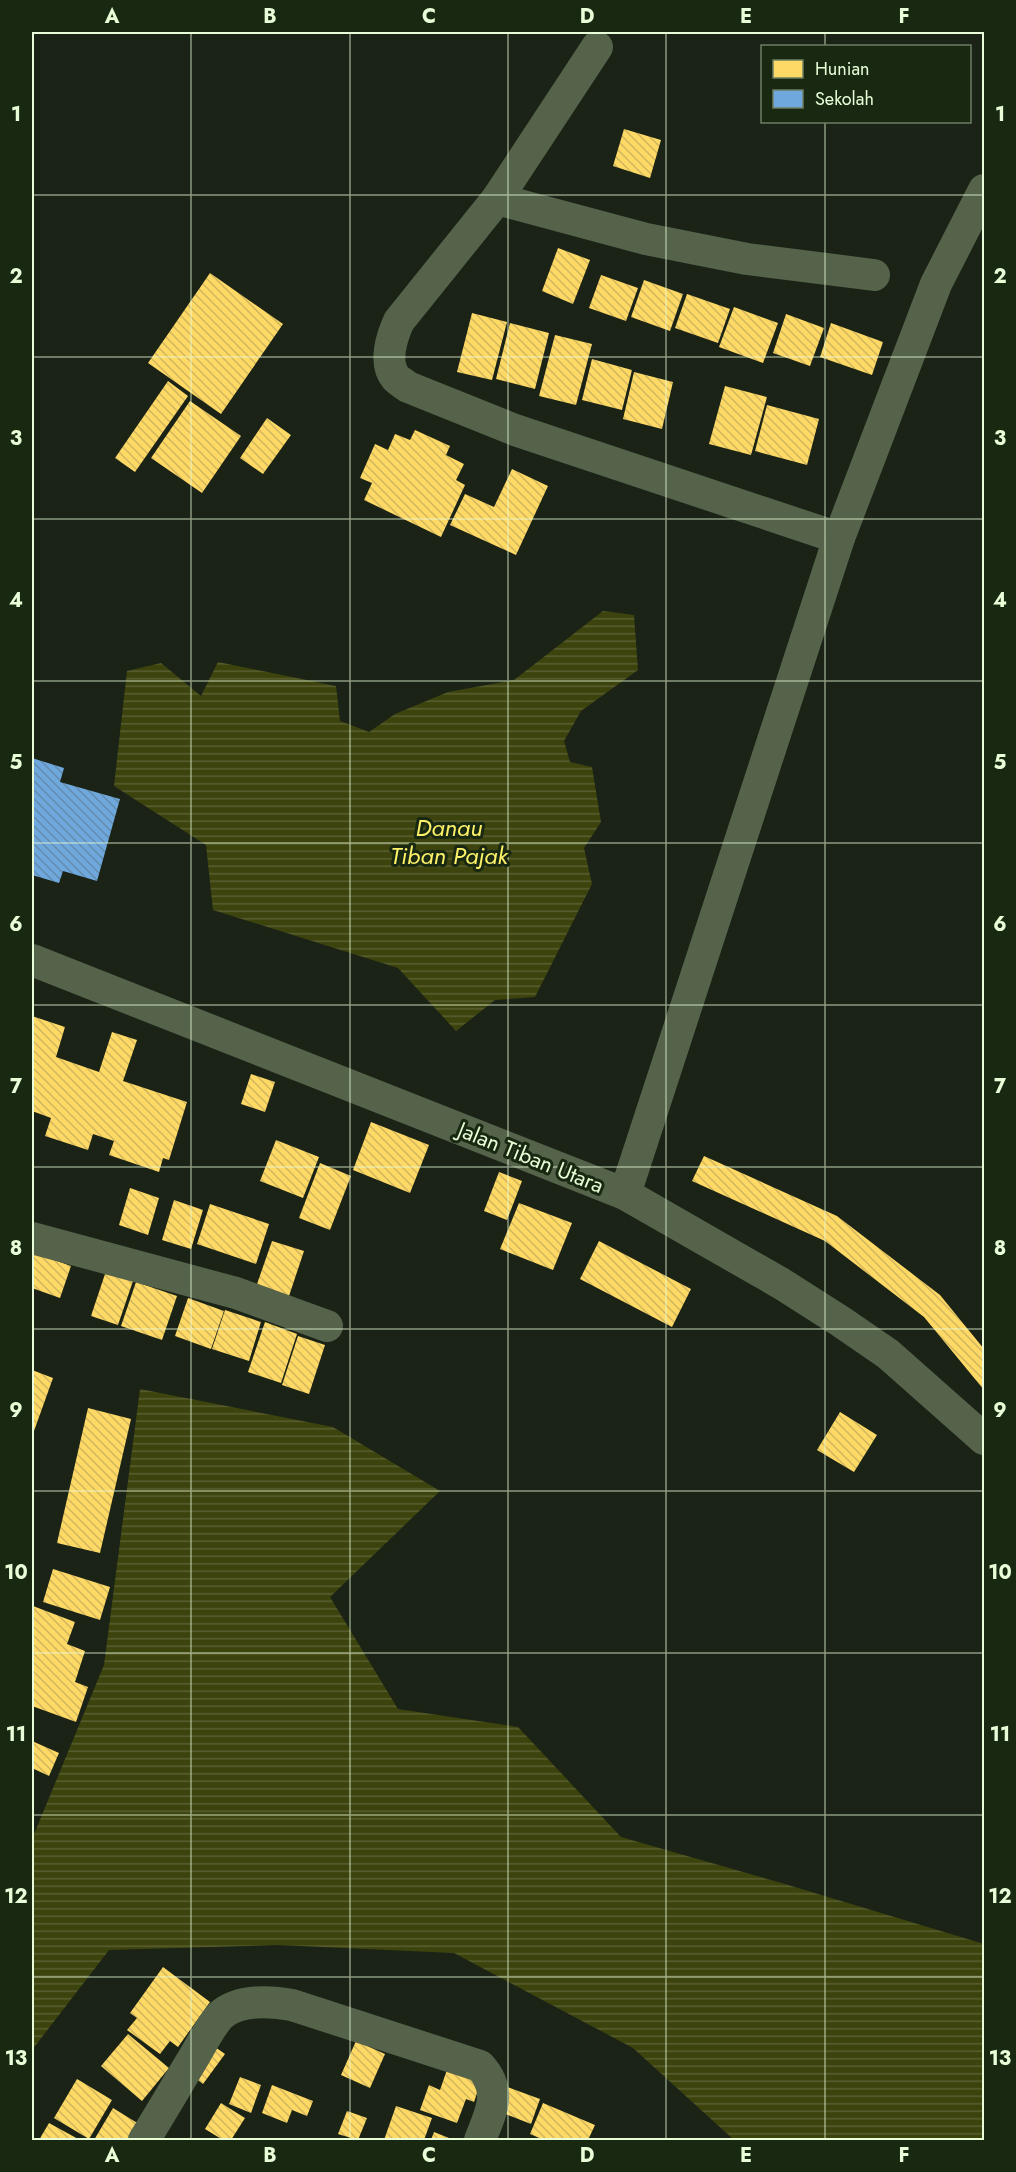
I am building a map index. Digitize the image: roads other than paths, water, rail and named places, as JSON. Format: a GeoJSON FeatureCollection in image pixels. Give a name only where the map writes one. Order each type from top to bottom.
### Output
{"type":"FeatureCollection","features":[{"type":"Feature","properties":{"kind":"street"},"geometry":{"type":"LineString","coordinates":[[597,47],[497,199],[399,321],[392,337],[390,351],[390,363],[394,376],[408,387],[515,430],[839,538]]}},
{"type":"Feature","properties":{"kind":"street"},"geometry":{"type":"LineString","coordinates":[[625,1194],[839,538],[936,284],[984,190]]}},
{"type":"Feature","properties":{"kind":"street"},"geometry":{"type":"LineString","coordinates":[[497,199],[646,240],[747,259],[874,275]]}},
{"type":"Feature","properties":{"kind":"street","name":"Jalan Tiban Utara"},"geometry":{"type":"LineString","coordinates":[[32,960],[625,1194],[782,1284],[840,1321],[888,1354],[984,1439]]}},
{"type":"Feature","properties":{"kind":"street"},"geometry":{"type":"LineString","coordinates":[[32,1238],[236,1293],[327,1326]]}},
{"type":"Feature","properties":{"kind":"street"},"geometry":{"type":"LineString","coordinates":[[144,2140],[222,2014],[236,2007],[255,2003],[292,2005],[480,2066],[489,2076],[494,2092],[493,2107],[480,2140]]}},
{"type":"Feature","properties":{"kind":"water","name":"Danau Tiban Pajak"},"geometry":{"type":"Polygon","coordinates":[[[603,611],[634,615],[638,670],[581,711],[564,741],[570,762],[592,767],[601,822],[584,848],[592,884],[535,997],[495,1000],[456,1031],[398,968],[213,910],[206,845],[114,786],[127,671],[161,663],[201,696],[218,662],[336,686],[340,721],[369,732],[395,714],[448,692],[514,680],[603,611]]]}},
{"type":"Feature","properties":{"kind":"water"},"geometry":{"type":"Polygon","coordinates":[[[140,1389],[333,1427],[440,1491],[330,1597],[398,1709],[518,1727],[621,1837],[984,1944],[984,2140],[734,2140],[633,2048],[454,1953],[278,1945],[109,1950],[32,2050],[32,1839],[104,1665],[140,1389]]]}}]}
